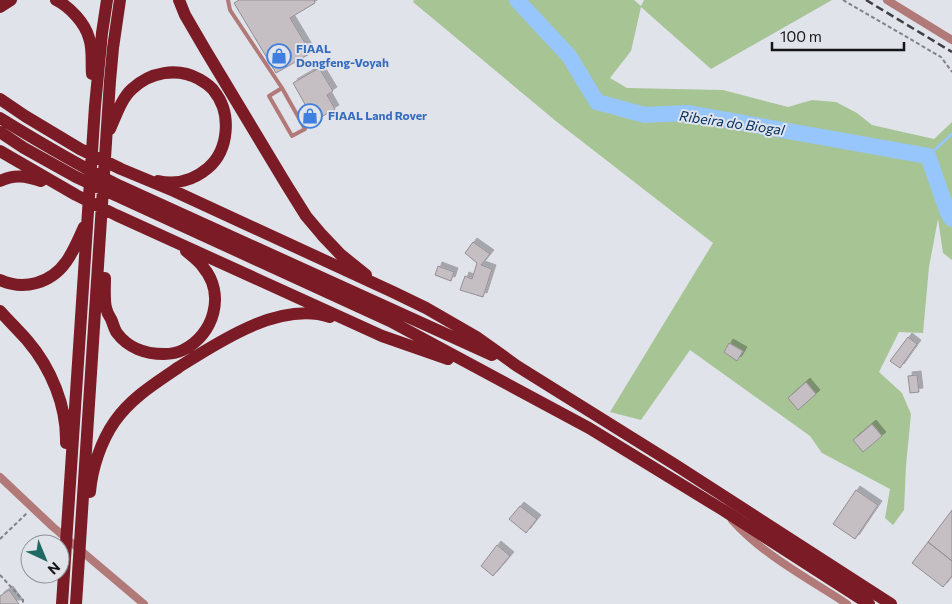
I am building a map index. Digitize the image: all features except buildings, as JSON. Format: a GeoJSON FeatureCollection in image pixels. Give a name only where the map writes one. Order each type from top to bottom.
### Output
{"type":"FeatureCollection","features":[{"type":"Feature","properties":{"kind":"main road"},"geometry":{"type":"LineString","coordinates":[[0,7],[11,0]]}},
{"type":"Feature","properties":{"kind":"main road"},"geometry":{"type":"LineString","coordinates":[[56,0],[71,10],[89,38],[95,106]]}},
{"type":"Feature","properties":{"kind":"main road"},"geometry":{"type":"LineString","coordinates":[[64,534],[95,106],[102,33],[108,0]]}},
{"type":"Feature","properties":{"kind":"main road"},"geometry":{"type":"LineString","coordinates":[[77,604],[82,561],[106,138],[113,48],[120,0]]}},
{"type":"Feature","properties":{"kind":"main road"},"geometry":{"type":"LineString","coordinates":[[179,0],[185,16],[306,216],[340,254],[393,292]]}},
{"type":"Feature","properties":{"kind":"main road"},"geometry":{"type":"LineString","coordinates":[[106,138],[122,102],[131,89],[146,79],[162,73],[175,71],[190,74],[204,82],[214,91],[222,104],[226,120],[226,135],[222,149],[214,162],[203,172],[189,180],[173,183],[160,182],[121,169]]}},
{"type":"Feature","properties":{"kind":"main road"},"geometry":{"type":"LineString","coordinates":[[4,101],[80,149],[393,292],[449,321],[892,604]]}},
{"type":"Feature","properties":{"kind":"main road"},"geometry":{"type":"LineString","coordinates":[[0,118],[70,160],[120,186],[517,366]]}},
{"type":"Feature","properties":{"kind":"main road"},"geometry":{"type":"LineString","coordinates":[[0,132],[24,148],[76,177],[390,321],[589,428],[723,510],[869,604]]}},
{"type":"Feature","properties":{"kind":"main road"},"geometry":{"type":"LineString","coordinates":[[0,150],[76,195]]}},
{"type":"Feature","properties":{"kind":"main road"},"geometry":{"type":"LineString","coordinates":[[0,181],[8,177],[19,176],[40,180],[382,336]]}},
{"type":"Feature","properties":{"kind":"main road"},"geometry":{"type":"LineString","coordinates":[[0,280],[13,285],[24,286],[34,285],[47,279],[66,263],[88,220]]}},
{"type":"Feature","properties":{"kind":"main road"},"geometry":{"type":"LineString","coordinates":[[101,226],[106,309],[117,333],[128,344],[139,350],[154,354],[182,351],[195,342],[205,332],[211,322],[215,308],[215,291],[204,267],[184,249],[163,236]]}},
{"type":"Feature","properties":{"kind":"main road"},"geometry":{"type":"LineString","coordinates":[[0,311],[28,341],[43,361],[55,385],[63,408],[66,433],[65,522]]}},
{"type":"Feature","properties":{"kind":"main road"},"geometry":{"type":"LineString","coordinates":[[83,539],[95,465],[103,442],[119,416],[128,405],[146,390],[228,337],[254,325],[278,317],[303,313],[324,315],[488,374]]}},
{"type":"Feature","properties":{"kind":"main road"},"geometry":{"type":"LineString","coordinates":[[59,584],[60,604]]}},
{"type":"Feature","properties":{"kind":"main road"},"geometry":{"type":"LineString","coordinates":[[60,604],[61,584]]}},
{"type":"Feature","properties":{"kind":"street"},"geometry":{"type":"LineString","coordinates":[[887,0],[952,40]]}},
{"type":"Feature","properties":{"kind":"street"},"geometry":{"type":"LineString","coordinates":[[0,477],[53,527],[144,604]]}},
{"type":"Feature","properties":{"kind":"street"},"geometry":{"type":"LineString","coordinates":[[723,510],[744,534],[847,604]]}},
{"type":"Feature","properties":{"kind":"lane"},"geometry":{"type":"LineString","coordinates":[[228,0],[230,10],[277,80],[282,88],[305,129],[292,136],[269,96],[282,88]]}},
{"type":"Feature","properties":{"kind":"path"},"geometry":{"type":"LineString","coordinates":[[843,0],[941,57],[952,72]]}},
{"type":"Feature","properties":{"kind":"path"},"geometry":{"type":"LineString","coordinates":[[0,539],[32,507]]}},
{"type":"Feature","properties":{"kind":"path"},"geometry":{"type":"LineString","coordinates":[[0,575],[23,600],[23,604]]}},
{"type":"Feature","properties":{"kind":"green space"},"geometry":{"type":"Polygon","coordinates":[[[414,0],[634,0],[641,6],[644,0],[832,0],[711,69],[641,7],[631,51],[610,78],[627,88],[723,90],[788,107],[812,100],[836,102],[857,113],[872,125],[934,139],[952,122],[952,260],[943,253],[938,219],[929,267],[923,333],[899,332],[879,372],[902,393],[911,414],[904,510],[893,525],[885,518],[890,489],[822,453],[810,436],[690,350],[641,420],[610,412],[713,243],[557,122],[413,2],[414,0]]]}},
{"type":"Feature","properties":{"kind":"waterway","name":"Ribeira do Biogal"},"geometry":{"type":"LineString","coordinates":[[517,0],[569,56],[597,102],[645,115],[687,113],[928,156],[948,213],[952,219]]}},
{"type":"Feature","properties":{"kind":"waterway"},"geometry":{"type":"LineString","coordinates":[[928,156],[952,134]]}},
{"type":"Feature","properties":{"kind":"railway"},"geometry":{"type":"LineString","coordinates":[[866,0],[952,52]]}},
{"type":"Feature","properties":{"kind":"place","name":"FIAAL Dongfeng-Voyah"},"geometry":{"type":"Point","coordinates":[279,56]}},
{"type":"Feature","properties":{"kind":"place","name":"FIAAL Land Rover"},"geometry":{"type":"Point","coordinates":[310,116]}}]}
